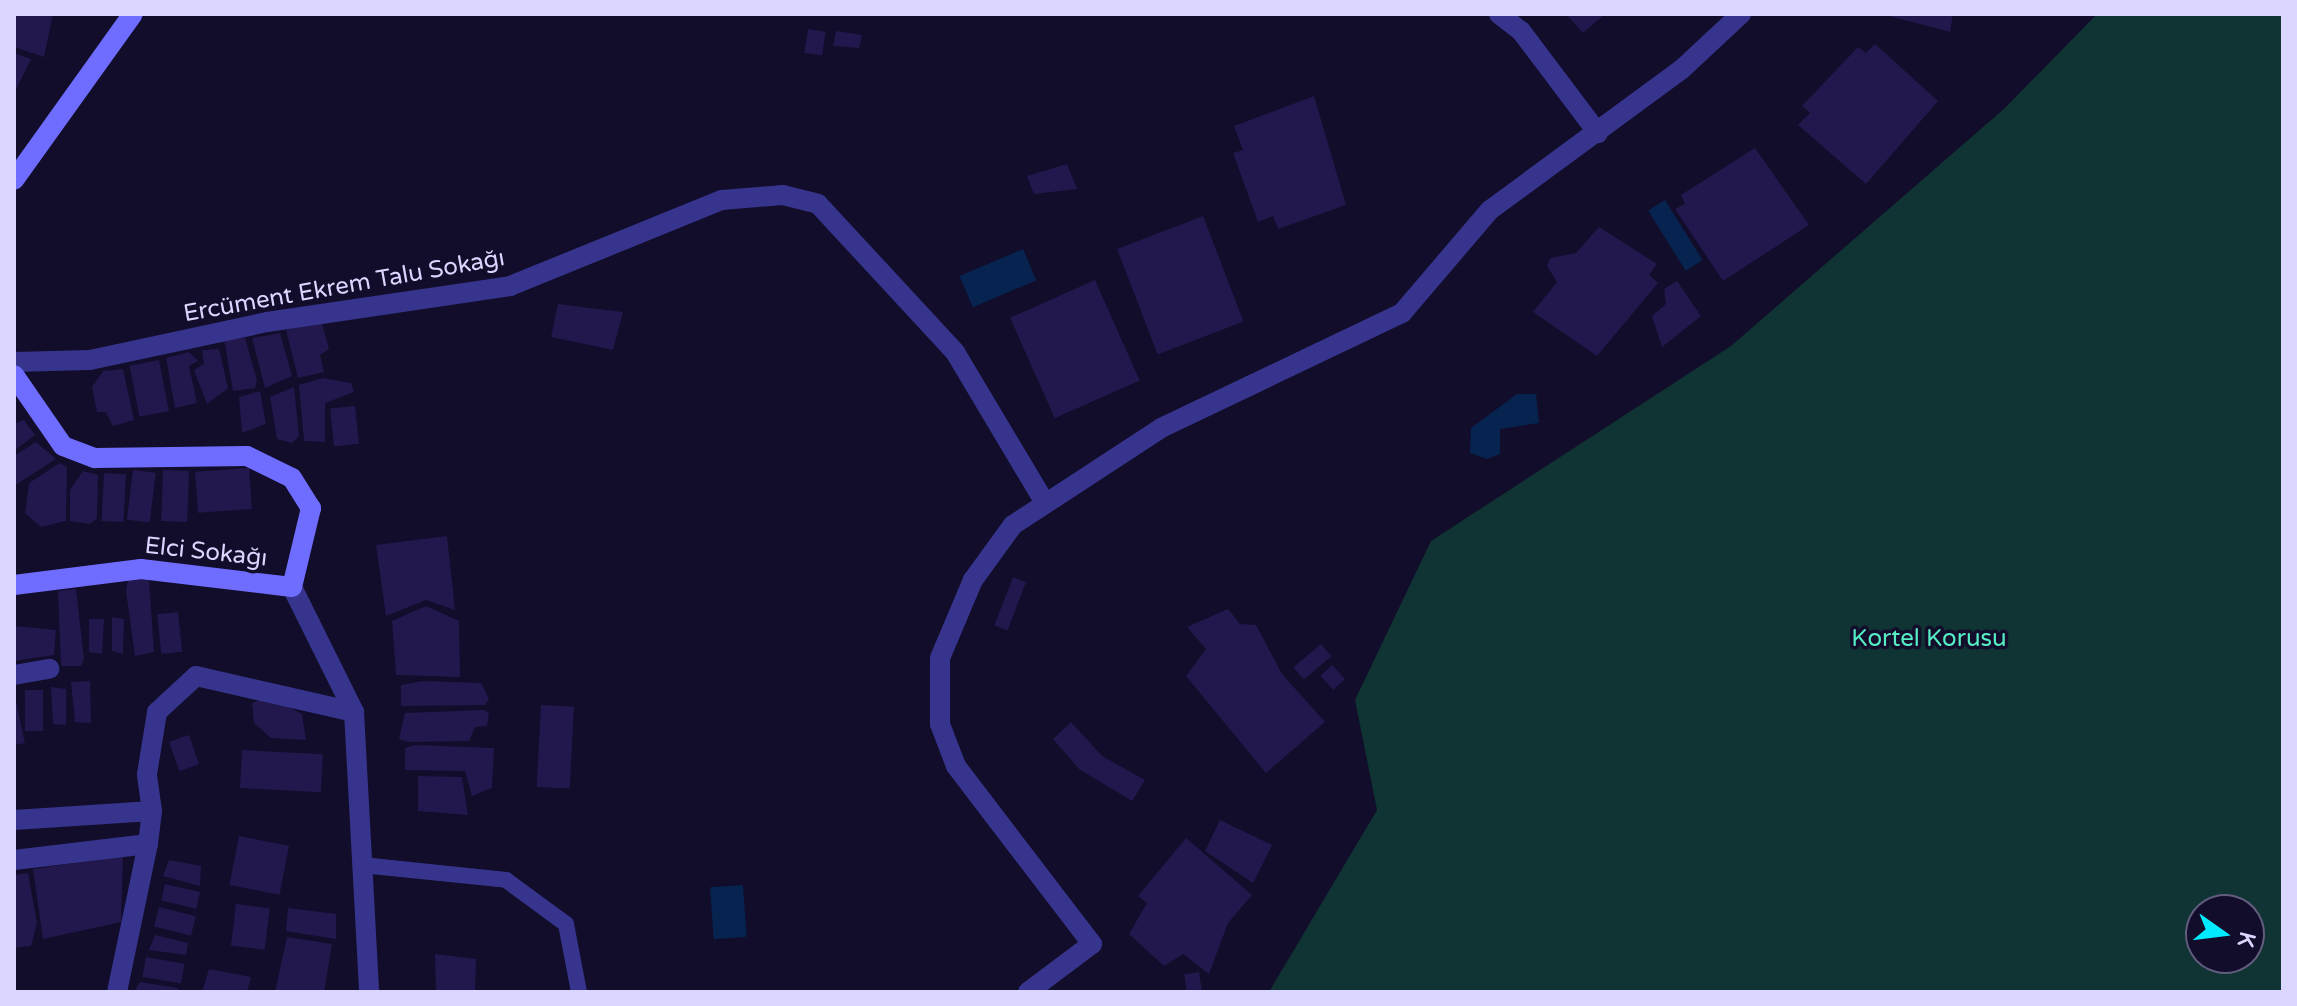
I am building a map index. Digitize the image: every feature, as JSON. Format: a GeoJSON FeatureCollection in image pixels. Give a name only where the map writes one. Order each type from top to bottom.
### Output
{"type":"FeatureCollection","features":[{"type":"Feature","properties":{"kind":"street"},"geometry":{"type":"LineString","coordinates":[[14,180],[133,14]]}},
{"type":"Feature","properties":{"kind":"street"},"geometry":{"type":"LineString","coordinates":[[1499,14],[1521,31],[1598,133]]}},
{"type":"Feature","properties":{"kind":"street"},"geometry":{"type":"LineString","coordinates":[[1028,992],[1092,944],[956,766],[935,688],[948,628],[973,580],[1013,525],[1161,428],[1402,313],[1490,210],[1598,133],[1741,14]]}},
{"type":"Feature","properties":{"kind":"street","name":"Ercüment Ekrem Talu Sokağı"},"geometry":{"type":"LineString","coordinates":[[14,362],[90,360],[267,322],[510,286],[722,200],[783,195],[818,204],[955,352],[1045,503]]}},
{"type":"Feature","properties":{"kind":"street","name":"Elci Sokağı"},"geometry":{"type":"LineString","coordinates":[[14,375],[63,446],[95,458],[247,456],[292,478],[311,508],[308,537],[292,587],[141,569],[14,585]]}},
{"type":"Feature","properties":{"kind":"street"},"geometry":{"type":"LineString","coordinates":[[292,587],[354,712],[369,992]]}},
{"type":"Feature","properties":{"kind":"street"},"geometry":{"type":"LineString","coordinates":[[14,675],[49,669]]}},
{"type":"Feature","properties":{"kind":"street"},"geometry":{"type":"LineString","coordinates":[[117,992],[148,844],[152,811],[147,774],[157,712],[196,676],[354,712]]}},
{"type":"Feature","properties":{"kind":"street"},"geometry":{"type":"LineString","coordinates":[[14,820],[152,811]]}},
{"type":"Feature","properties":{"kind":"street"},"geometry":{"type":"LineString","coordinates":[[14,860],[148,844]]}},
{"type":"Feature","properties":{"kind":"lane"},"geometry":{"type":"LineString","coordinates":[[362,865],[506,880],[566,924],[579,992]]}},
{"type":"Feature","properties":{"kind":"green space","name":"Kortel Korusu"},"geometry":{"type":"Polygon","coordinates":[[[2097,14],[2283,14],[2283,992],[1269,992],[1377,810],[1355,700],[1431,541],[1731,346],[2005,108],[2097,14]]]}},
{"type":"Feature","properties":{"kind":"water"},"geometry":{"type":"Polygon","coordinates":[[[1665,200],[1703,260],[1686,271],[1648,211],[1665,200]]]}},
{"type":"Feature","properties":{"kind":"water"},"geometry":{"type":"Polygon","coordinates":[[[1023,249],[1036,280],[973,307],[959,276],[1023,249]]]}},
{"type":"Feature","properties":{"kind":"water"},"geometry":{"type":"Polygon","coordinates":[[[1517,394],[1536,394],[1539,423],[1500,429],[1500,454],[1487,459],[1470,453],[1471,428],[1517,394]]]}},
{"type":"Feature","properties":{"kind":"water"},"geometry":{"type":"Polygon","coordinates":[[[743,885],[747,937],[714,939],[710,887],[743,885]]]}},
{"type":"Feature","properties":{"kind":"building"},"geometry":{"type":"Polygon","coordinates":[[[14,14],[53,14],[44,57],[14,47],[14,14]]]}},
{"type":"Feature","properties":{"kind":"building"},"geometry":{"type":"Polygon","coordinates":[[[1566,14],[1605,14],[1583,33],[1566,14]]]}},
{"type":"Feature","properties":{"kind":"building"},"geometry":{"type":"Polygon","coordinates":[[[1882,14],[1953,14],[1950,32],[1882,14]]]}},
{"type":"Feature","properties":{"kind":"building"},"geometry":{"type":"Polygon","coordinates":[[[808,29],[826,32],[822,56],[804,53],[808,29]]]}},
{"type":"Feature","properties":{"kind":"building"},"geometry":{"type":"Polygon","coordinates":[[[836,31],[862,35],[859,48],[833,46],[836,31]]]}},
{"type":"Feature","properties":{"kind":"building"},"geometry":{"type":"Polygon","coordinates":[[[1875,44],[1938,101],[1866,184],[1798,125],[1810,113],[1802,106],[1858,47],[1866,53],[1875,44]]]}},
{"type":"Feature","properties":{"kind":"building"},"geometry":{"type":"Polygon","coordinates":[[[14,53],[31,59],[14,93],[14,53]]]}},
{"type":"Feature","properties":{"kind":"building"},"geometry":{"type":"Polygon","coordinates":[[[1314,96],[1346,205],[1278,229],[1273,216],[1258,222],[1233,153],[1243,150],[1234,126],[1314,96]]]}},
{"type":"Feature","properties":{"kind":"building"},"geometry":{"type":"Polygon","coordinates":[[[1755,148],[1809,225],[1723,281],[1675,209],[1685,204],[1681,195],[1755,148]]]}},
{"type":"Feature","properties":{"kind":"building"},"geometry":{"type":"Polygon","coordinates":[[[1067,164],[1077,189],[1034,194],[1027,176],[1067,164]]]}},
{"type":"Feature","properties":{"kind":"building"},"geometry":{"type":"Polygon","coordinates":[[[1203,216],[1243,321],[1158,354],[1117,249],[1203,216]]]}},
{"type":"Feature","properties":{"kind":"building"},"geometry":{"type":"Polygon","coordinates":[[[1599,227],[1657,264],[1649,275],[1658,283],[1597,356],[1533,312],[1557,282],[1547,266],[1550,258],[1576,253],[1599,227]]]}},
{"type":"Feature","properties":{"kind":"building"},"geometry":{"type":"Polygon","coordinates":[[[1095,280],[1140,380],[1055,418],[1010,318],[1095,280]]]}},
{"type":"Feature","properties":{"kind":"building"},"geometry":{"type":"Polygon","coordinates":[[[1677,281],[1701,316],[1662,347],[1652,316],[1666,304],[1664,289],[1677,281]]]}},
{"type":"Feature","properties":{"kind":"building"},"geometry":{"type":"Polygon","coordinates":[[[558,304],[623,312],[613,350],[551,337],[558,304]]]}},
{"type":"Feature","properties":{"kind":"building"},"geometry":{"type":"Polygon","coordinates":[[[321,320],[329,349],[320,355],[324,372],[298,378],[286,330],[321,320]]]}},
{"type":"Feature","properties":{"kind":"building"},"geometry":{"type":"Polygon","coordinates":[[[280,333],[292,376],[265,388],[252,338],[280,333]]]}},
{"type":"Feature","properties":{"kind":"building"},"geometry":{"type":"Polygon","coordinates":[[[245,338],[257,380],[255,388],[233,391],[224,339],[245,338]]]}},
{"type":"Feature","properties":{"kind":"building"},"geometry":{"type":"Polygon","coordinates":[[[219,349],[228,388],[207,404],[194,370],[204,364],[202,350],[219,349]]]}},
{"type":"Feature","properties":{"kind":"building"},"geometry":{"type":"Polygon","coordinates":[[[189,352],[198,361],[189,366],[197,403],[175,408],[166,358],[189,352]]]}},
{"type":"Feature","properties":{"kind":"building"},"geometry":{"type":"Polygon","coordinates":[[[159,360],[169,411],[139,417],[130,366],[159,360]]]}},
{"type":"Feature","properties":{"kind":"building"},"geometry":{"type":"Polygon","coordinates":[[[123,369],[134,420],[113,426],[106,412],[97,412],[92,387],[103,371],[123,369]]]}},
{"type":"Feature","properties":{"kind":"building"},"geometry":{"type":"Polygon","coordinates":[[[323,378],[351,383],[354,392],[325,403],[325,442],[304,441],[299,385],[323,378]]]}},
{"type":"Feature","properties":{"kind":"building"},"geometry":{"type":"Polygon","coordinates":[[[294,387],[299,436],[292,443],[277,439],[270,397],[294,387]]]}},
{"type":"Feature","properties":{"kind":"building"},"geometry":{"type":"Polygon","coordinates":[[[260,391],[266,424],[242,433],[239,397],[260,391]]]}},
{"type":"Feature","properties":{"kind":"building"},"geometry":{"type":"Polygon","coordinates":[[[355,406],[359,444],[334,446],[330,409],[355,406]]]}},
{"type":"Feature","properties":{"kind":"building"},"geometry":{"type":"Polygon","coordinates":[[[24,420],[35,435],[14,451],[14,424],[24,420]]]}},
{"type":"Feature","properties":{"kind":"building"},"geometry":{"type":"Polygon","coordinates":[[[36,442],[56,459],[14,486],[14,456],[36,442]]]}},
{"type":"Feature","properties":{"kind":"building"},"geometry":{"type":"Polygon","coordinates":[[[60,463],[67,467],[66,521],[41,527],[25,513],[29,483],[60,463]]]}},
{"type":"Feature","properties":{"kind":"building"},"geometry":{"type":"Polygon","coordinates":[[[249,468],[252,509],[198,513],[195,472],[249,468]]]}},
{"type":"Feature","properties":{"kind":"building"},"geometry":{"type":"Polygon","coordinates":[[[133,470],[156,473],[150,522],[127,520],[133,470]]]}},
{"type":"Feature","properties":{"kind":"building"},"geometry":{"type":"Polygon","coordinates":[[[163,470],[189,471],[187,522],[161,521],[163,470]]]}},
{"type":"Feature","properties":{"kind":"building"},"geometry":{"type":"Polygon","coordinates":[[[83,471],[98,475],[97,518],[90,524],[70,521],[70,490],[83,471]]]}},
{"type":"Feature","properties":{"kind":"building"},"geometry":{"type":"Polygon","coordinates":[[[104,473],[126,474],[123,522],[101,521],[104,473]]]}},
{"type":"Feature","properties":{"kind":"building"},"geometry":{"type":"Polygon","coordinates":[[[447,536],[455,610],[426,600],[386,616],[376,545],[447,536]]]}},
{"type":"Feature","properties":{"kind":"building"},"geometry":{"type":"Polygon","coordinates":[[[1013,577],[1026,582],[1007,631],[994,626],[1013,577]]]}},
{"type":"Feature","properties":{"kind":"building"},"geometry":{"type":"Polygon","coordinates":[[[128,580],[149,580],[154,652],[135,656],[126,591],[128,580]]]}},
{"type":"Feature","properties":{"kind":"building"},"geometry":{"type":"Polygon","coordinates":[[[76,589],[84,659],[81,666],[61,666],[58,591],[76,589]]]}},
{"type":"Feature","properties":{"kind":"building"},"geometry":{"type":"Polygon","coordinates":[[[426,606],[459,621],[460,677],[396,675],[392,621],[426,606]]]}},
{"type":"Feature","properties":{"kind":"building"},"geometry":{"type":"Polygon","coordinates":[[[1228,609],[1240,624],[1256,625],[1282,674],[1325,722],[1266,773],[1186,676],[1206,649],[1187,627],[1228,609]]]}},
{"type":"Feature","properties":{"kind":"building"},"geometry":{"type":"Polygon","coordinates":[[[178,612],[182,652],[161,654],[157,614],[178,612]]]}},
{"type":"Feature","properties":{"kind":"building"},"geometry":{"type":"Polygon","coordinates":[[[112,617],[124,619],[123,654],[112,651],[112,617]]]}},
{"type":"Feature","properties":{"kind":"building"},"geometry":{"type":"Polygon","coordinates":[[[89,619],[104,619],[102,654],[89,652],[89,619]]]}},
{"type":"Feature","properties":{"kind":"building"},"geometry":{"type":"Polygon","coordinates":[[[14,626],[56,630],[54,655],[14,661],[14,626]]]}},
{"type":"Feature","properties":{"kind":"building"},"geometry":{"type":"Polygon","coordinates":[[[1321,644],[1331,656],[1304,679],[1293,667],[1321,644]]]}},
{"type":"Feature","properties":{"kind":"building"},"geometry":{"type":"Polygon","coordinates":[[[1332,665],[1345,679],[1333,690],[1320,676],[1332,665]]]}},
{"type":"Feature","properties":{"kind":"building"},"geometry":{"type":"Polygon","coordinates":[[[90,681],[91,723],[75,722],[71,682],[90,681]]]}},
{"type":"Feature","properties":{"kind":"building"},"geometry":{"type":"Polygon","coordinates":[[[423,681],[481,683],[489,699],[485,705],[401,706],[401,685],[423,681]]]}},
{"type":"Feature","properties":{"kind":"building"},"geometry":{"type":"Polygon","coordinates":[[[51,687],[66,689],[66,725],[53,724],[51,687]]]}},
{"type":"Feature","properties":{"kind":"building"},"geometry":{"type":"Polygon","coordinates":[[[25,690],[43,690],[43,731],[25,731],[25,690]]]}},
{"type":"Feature","properties":{"kind":"building"},"geometry":{"type":"Polygon","coordinates":[[[14,692],[25,743],[14,745],[14,692]]]}},
{"type":"Feature","properties":{"kind":"building"},"geometry":{"type":"Polygon","coordinates":[[[268,696],[302,714],[306,740],[271,738],[254,723],[252,703],[268,696]]]}},
{"type":"Feature","properties":{"kind":"building"},"geometry":{"type":"Polygon","coordinates":[[[541,705],[574,707],[570,789],[537,787],[541,705]]]}},
{"type":"Feature","properties":{"kind":"building"},"geometry":{"type":"Polygon","coordinates":[[[484,710],[489,713],[487,726],[475,727],[469,741],[409,742],[399,739],[405,713],[484,710]]]}},
{"type":"Feature","properties":{"kind":"building"},"geometry":{"type":"Polygon","coordinates":[[[1071,722],[1102,756],[1145,780],[1132,801],[1079,769],[1053,739],[1071,722]]]}},
{"type":"Feature","properties":{"kind":"building"},"geometry":{"type":"Polygon","coordinates":[[[189,735],[199,764],[179,771],[169,742],[189,735]]]}},
{"type":"Feature","properties":{"kind":"building"},"geometry":{"type":"Polygon","coordinates":[[[414,745],[494,748],[492,788],[472,796],[465,771],[405,770],[405,748],[414,745]]]}},
{"type":"Feature","properties":{"kind":"building"},"geometry":{"type":"Polygon","coordinates":[[[242,750],[323,754],[321,792],[240,788],[242,750]]]}},
{"type":"Feature","properties":{"kind":"building"},"geometry":{"type":"Polygon","coordinates":[[[418,776],[462,777],[468,815],[418,811],[418,776]]]}},
{"type":"Feature","properties":{"kind":"building"},"geometry":{"type":"Polygon","coordinates":[[[1220,820],[1272,845],[1253,883],[1205,851],[1220,820]]]}},
{"type":"Feature","properties":{"kind":"building"},"geometry":{"type":"Polygon","coordinates":[[[239,836],[289,846],[280,895],[229,885],[239,836]]]}},
{"type":"Feature","properties":{"kind":"building"},"geometry":{"type":"Polygon","coordinates":[[[1186,838],[1252,895],[1228,923],[1209,974],[1183,954],[1164,966],[1129,934],[1147,903],[1138,896],[1186,838]]]}},
{"type":"Feature","properties":{"kind":"building"},"geometry":{"type":"Polygon","coordinates":[[[123,856],[121,922],[43,939],[33,869],[123,856]]]}},
{"type":"Feature","properties":{"kind":"building"},"geometry":{"type":"Polygon","coordinates":[[[169,860],[201,866],[200,886],[163,876],[169,860]]]}},
{"type":"Feature","properties":{"kind":"building"},"geometry":{"type":"Polygon","coordinates":[[[28,873],[37,923],[31,946],[14,948],[14,875],[28,873]]]}},
{"type":"Feature","properties":{"kind":"building"},"geometry":{"type":"Polygon","coordinates":[[[165,884],[200,892],[196,909],[161,901],[165,884]]]}},
{"type":"Feature","properties":{"kind":"building"},"geometry":{"type":"Polygon","coordinates":[[[236,904],[270,908],[265,950],[231,946],[236,904]]]}},
{"type":"Feature","properties":{"kind":"building"},"geometry":{"type":"Polygon","coordinates":[[[159,907],[196,916],[191,936],[154,926],[159,907]]]}},
{"type":"Feature","properties":{"kind":"building"},"geometry":{"type":"Polygon","coordinates":[[[288,908],[336,914],[336,939],[286,931],[288,908]]]}},
{"type":"Feature","properties":{"kind":"building"},"geometry":{"type":"Polygon","coordinates":[[[155,935],[188,943],[186,955],[149,950],[155,935]]]}},
{"type":"Feature","properties":{"kind":"building"},"geometry":{"type":"Polygon","coordinates":[[[287,937],[332,944],[324,992],[275,992],[287,937]]]}},
{"type":"Feature","properties":{"kind":"building"},"geometry":{"type":"Polygon","coordinates":[[[435,954],[476,959],[475,992],[436,992],[435,954]]]}},
{"type":"Feature","properties":{"kind":"building"},"geometry":{"type":"Polygon","coordinates":[[[146,957],[184,964],[181,983],[143,977],[146,957]]]}},
{"type":"Feature","properties":{"kind":"building"},"geometry":{"type":"Polygon","coordinates":[[[209,969],[251,977],[247,992],[202,992],[209,969]]]}},
{"type":"Feature","properties":{"kind":"building"},"geometry":{"type":"Polygon","coordinates":[[[1199,972],[1202,991],[1187,992],[1184,974],[1199,972]]]}},
{"type":"Feature","properties":{"kind":"building"},"geometry":{"type":"Polygon","coordinates":[[[140,982],[178,988],[178,992],[134,992],[140,982]]]}}]}
